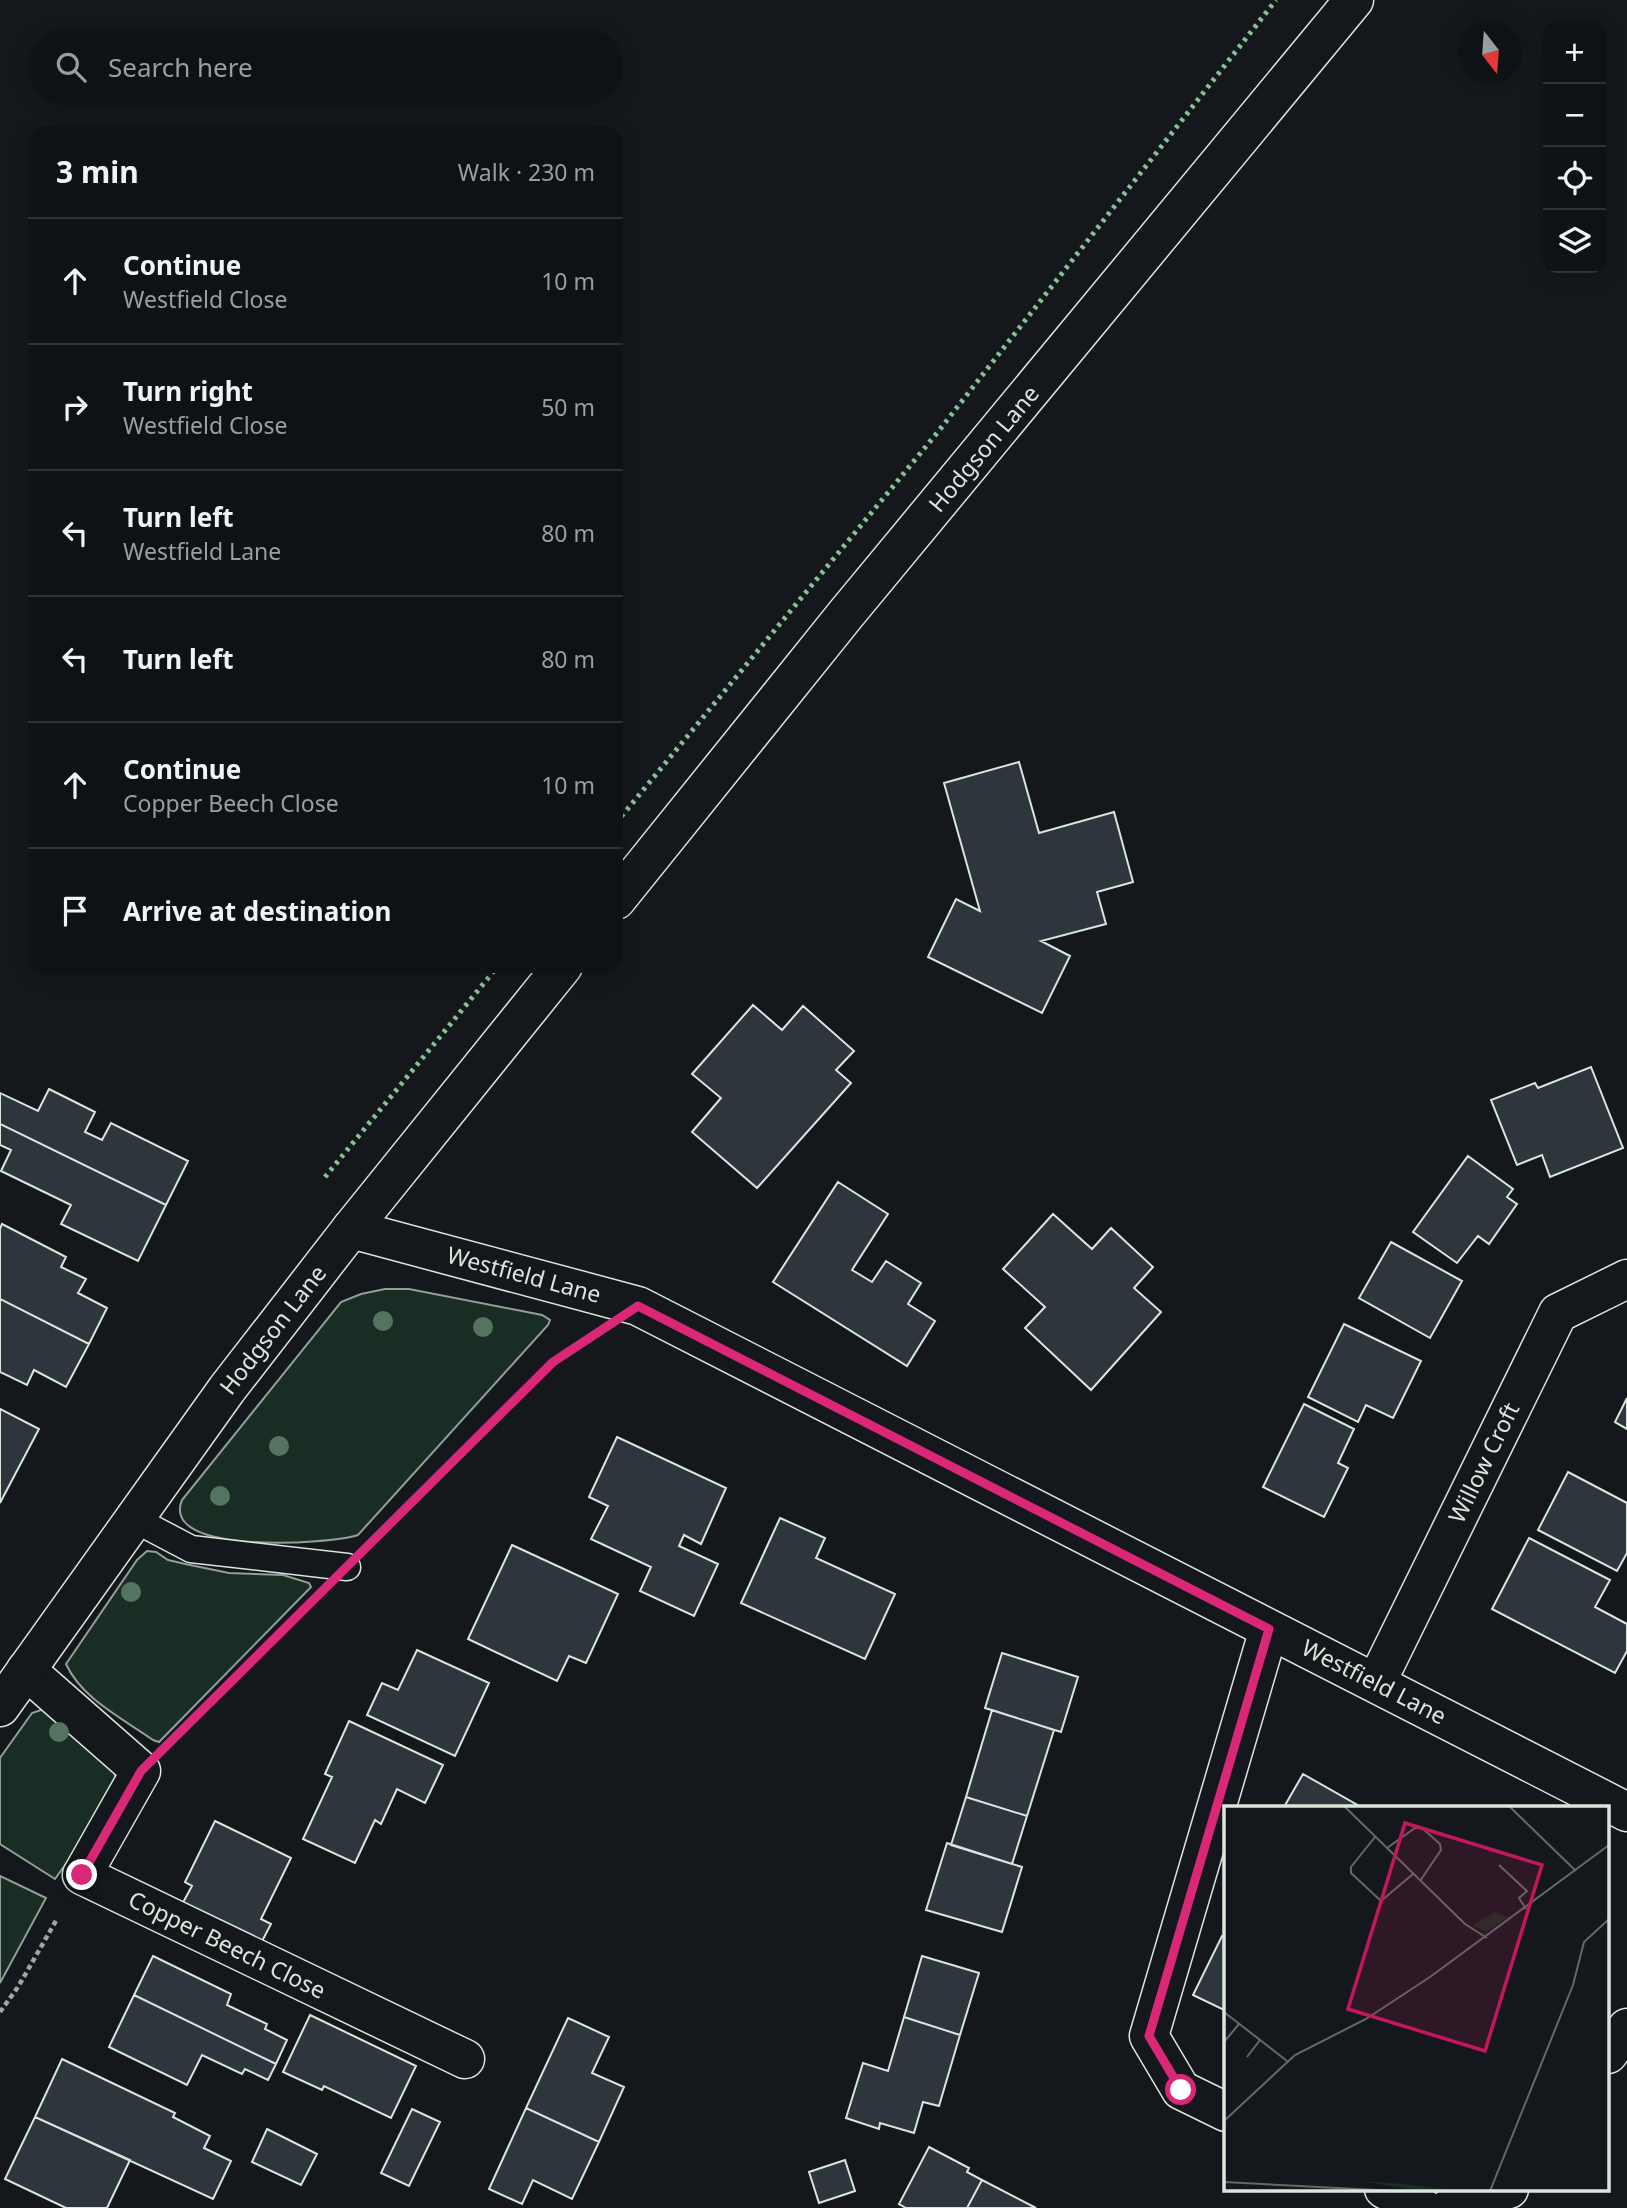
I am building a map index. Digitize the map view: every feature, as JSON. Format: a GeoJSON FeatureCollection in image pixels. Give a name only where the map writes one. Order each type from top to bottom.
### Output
{"type":"FeatureCollection","features":[{"type":"Feature","properties":{"kind":"street","name":"Hodgson Lane"},"geometry":{"type":"LineString","coordinates":[[623,891],[846,614],[1354,0]]}},
{"type":"Feature","properties":{"kind":"street","name":"Hodgson Lane"},"geometry":{"type":"LineString","coordinates":[[0,1707],[227,1389],[351,1229],[557,973]]}},
{"type":"Feature","properties":{"kind":"street","name":"Westfield Lane"},"geometry":{"type":"LineString","coordinates":[[351,1229],[638,1306],[1627,1812]]}},
{"type":"Feature","properties":{"kind":"street","name":"Willow Croft"},"geometry":{"type":"LineString","coordinates":[[1376,1683],[1558,1313],[1627,1279]]}},
{"type":"Feature","properties":{"kind":"street"},"geometry":{"type":"LineString","coordinates":[[1224,2111],[1181,2090],[1149,2036],[1269,1629]]}},
{"type":"Feature","properties":{"kind":"street"},"geometry":{"type":"LineString","coordinates":[[26,1670],[141,1771],[82,1875]]}},
{"type":"Feature","properties":{"kind":"street","name":"Copper Beech Close"},"geometry":{"type":"LineString","coordinates":[[82,1875],[465,2059]]}},
{"type":"Feature","properties":{"kind":"street"},"geometry":{"type":"LineString","coordinates":[[1610,2051],[1627,2028]]}},
{"type":"Feature","properties":{"kind":"street"},"geometry":{"type":"LineString","coordinates":[[1386,2190],[1423,2208]]}},
{"type":"Feature","properties":{"kind":"street"},"geometry":{"type":"LineString","coordinates":[[1449,2208],[1506,2190]]}},
{"type":"Feature","properties":{"kind":"lane"},"geometry":{"type":"LineString","coordinates":[[134,1519],[191,1549],[347,1567]]}},
{"type":"Feature","properties":{"kind":"path"},"geometry":{"type":"LineString","coordinates":[[141,1771],[553,1362],[638,1306]]}},
{"type":"Feature","properties":{"kind":"path"},"geometry":{"type":"LineString","coordinates":[[0,2012],[18,1987],[82,1875]]}},
{"type":"Feature","properties":{"kind":"green space"},"geometry":{"type":"Polygon","coordinates":[[[385,1289],[409,1289],[542,1315],[550,1320],[358,1535],[316,1541],[251,1542],[220,1538],[196,1530],[182,1518],[182,1500],[341,1302],[385,1289]]]}},
{"type":"Feature","properties":{"kind":"green space"},"geometry":{"type":"Polygon","coordinates":[[[147,1551],[156,1552],[168,1560],[229,1573],[283,1575],[309,1583],[311,1587],[159,1742],[92,1698],[66,1664],[137,1560],[147,1551]]]}},
{"type":"Feature","properties":{"kind":"green space"},"geometry":{"type":"Polygon","coordinates":[[[44,1709],[115,1772],[116,1790],[111,1800],[55,1879],[0,1844],[0,1758],[32,1713],[44,1709]]]}},
{"type":"Feature","properties":{"kind":"green space"},"geometry":{"type":"Polygon","coordinates":[[[0,1876],[46,1898],[0,1983],[0,1876]]]}},
{"type":"Feature","properties":{"kind":"building"},"geometry":{"type":"Polygon","coordinates":[[[1019,762],[1039,833],[1114,812],[1133,882],[1097,892],[1106,924],[1041,941],[1070,956],[1042,1013],[928,957],[956,899],[980,911],[944,783],[1019,762]]]}},
{"type":"Feature","properties":{"kind":"building"},"geometry":{"type":"Polygon","coordinates":[[[753,1005],[782,1030],[803,1006],[854,1051],[836,1070],[851,1083],[757,1188],[692,1132],[721,1098],[692,1074],[753,1005]]]}},
{"type":"Feature","properties":{"kind":"building"},"geometry":{"type":"Polygon","coordinates":[[[1591,1067],[1623,1148],[1550,1177],[1542,1155],[1517,1165],[1491,1100],[1535,1083],[1538,1088],[1591,1067]]]}},
{"type":"Feature","properties":{"kind":"building"},"geometry":{"type":"Polygon","coordinates":[[[49,1089],[95,1112],[85,1132],[102,1140],[111,1123],[188,1161],[166,1205],[0,1124],[0,1093],[38,1111],[49,1089]]]}},
{"type":"Feature","properties":{"kind":"building"},"geometry":{"type":"Polygon","coordinates":[[[0,1124],[166,1205],[138,1261],[61,1224],[71,1205],[1,1171],[11,1150],[0,1145],[0,1124]]]}},
{"type":"Feature","properties":{"kind":"building"},"geometry":{"type":"Polygon","coordinates":[[[1468,1156],[1513,1189],[1507,1197],[1517,1204],[1489,1244],[1478,1236],[1457,1263],[1413,1232],[1468,1156]]]}},
{"type":"Feature","properties":{"kind":"building"},"geometry":{"type":"Polygon","coordinates":[[[838,1182],[888,1214],[852,1270],[872,1282],[886,1261],[921,1283],[908,1304],[935,1321],[907,1366],[773,1282],[838,1182]]]}},
{"type":"Feature","properties":{"kind":"building"},"geometry":{"type":"Polygon","coordinates":[[[1053,1214],[1092,1249],[1111,1228],[1153,1267],[1134,1288],[1161,1312],[1091,1390],[1025,1328],[1045,1307],[1003,1269],[1053,1214]]]}},
{"type":"Feature","properties":{"kind":"building"},"geometry":{"type":"Polygon","coordinates":[[[2,1224],[66,1257],[61,1267],[86,1279],[78,1293],[107,1308],[89,1344],[0,1299],[2,1224]]]}},
{"type":"Feature","properties":{"kind":"building"},"geometry":{"type":"Polygon","coordinates":[[[1391,1242],[1462,1281],[1430,1338],[1359,1298],[1391,1242]]]}},
{"type":"Feature","properties":{"kind":"building"},"geometry":{"type":"Polygon","coordinates":[[[0,1299],[89,1344],[66,1387],[34,1370],[27,1385],[0,1372],[0,1299]]]}},
{"type":"Feature","properties":{"kind":"building"},"geometry":{"type":"Polygon","coordinates":[[[1344,1324],[1421,1361],[1393,1418],[1366,1405],[1358,1422],[1308,1397],[1344,1324]]]}},
{"type":"Feature","properties":{"kind":"building"},"geometry":{"type":"Polygon","coordinates":[[[1627,1398],[1627,1429],[1615,1422],[1627,1398]]]}},
{"type":"Feature","properties":{"kind":"building"},"geometry":{"type":"Polygon","coordinates":[[[1304,1404],[1354,1429],[1338,1463],[1348,1468],[1324,1517],[1263,1487],[1304,1404]]]}},
{"type":"Feature","properties":{"kind":"building"},"geometry":{"type":"Polygon","coordinates":[[[0,1409],[39,1429],[0,1503],[0,1409]]]}},
{"type":"Feature","properties":{"kind":"building"},"geometry":{"type":"Polygon","coordinates":[[[617,1437],[726,1488],[701,1544],[684,1535],[679,1546],[718,1564],[694,1616],[640,1591],[651,1567],[591,1539],[608,1506],[589,1497],[617,1437]]]}},
{"type":"Feature","properties":{"kind":"building"},"geometry":{"type":"Polygon","coordinates":[[[1568,1472],[1627,1503],[1627,1553],[1617,1571],[1538,1530],[1568,1472]]]}},
{"type":"Feature","properties":{"kind":"building"},"geometry":{"type":"Polygon","coordinates":[[[780,1518],[825,1538],[816,1558],[895,1594],[865,1659],[741,1603],[780,1518]]]}},
{"type":"Feature","properties":{"kind":"building"},"geometry":{"type":"Polygon","coordinates":[[[1529,1538],[1610,1580],[1595,1607],[1627,1624],[1627,1651],[1615,1673],[1492,1609],[1529,1538]]]}},
{"type":"Feature","properties":{"kind":"building"},"geometry":{"type":"Polygon","coordinates":[[[512,1545],[618,1594],[586,1663],[569,1656],[557,1681],[468,1639],[512,1545]]]}},
{"type":"Feature","properties":{"kind":"building"},"geometry":{"type":"Polygon","coordinates":[[[417,1650],[489,1683],[455,1756],[367,1715],[382,1683],[398,1690],[417,1650]]]}},
{"type":"Feature","properties":{"kind":"building"},"geometry":{"type":"Polygon","coordinates":[[[1002,1653],[1078,1677],[1061,1732],[985,1708],[1002,1653]]]}},
{"type":"Feature","properties":{"kind":"building"},"geometry":{"type":"Polygon","coordinates":[[[992,1710],[1054,1730],[1027,1816],[966,1797],[992,1710]]]}},
{"type":"Feature","properties":{"kind":"building"},"geometry":{"type":"Polygon","coordinates":[[[349,1721],[443,1765],[425,1803],[397,1789],[381,1824],[375,1820],[355,1863],[303,1839],[332,1777],[325,1774],[349,1721]]]}},
{"type":"Feature","properties":{"kind":"building"},"geometry":{"type":"Polygon","coordinates":[[[1303,1774],[1359,1806],[1285,1806],[1303,1774]]]}},
{"type":"Feature","properties":{"kind":"building"},"geometry":{"type":"Polygon","coordinates":[[[966,1797],[1027,1816],[1012,1864],[951,1845],[966,1797]]]}},
{"type":"Feature","properties":{"kind":"building"},"geometry":{"type":"Polygon","coordinates":[[[215,1821],[291,1858],[261,1919],[271,1924],[259,1947],[180,1908],[192,1886],[185,1882],[215,1821]]]}},
{"type":"Feature","properties":{"kind":"building"},"geometry":{"type":"Polygon","coordinates":[[[947,1843],[1022,1867],[1002,1932],[926,1910],[947,1843]]]}},
{"type":"Feature","properties":{"kind":"building"},"geometry":{"type":"Polygon","coordinates":[[[1222,1936],[1224,1937],[1224,2010],[1193,1995],[1222,1936]]]}},
{"type":"Feature","properties":{"kind":"building"},"geometry":{"type":"Polygon","coordinates":[[[153,1956],[231,1994],[227,2005],[267,2024],[265,2029],[287,2040],[276,2064],[134,1995],[153,1956]]]}},
{"type":"Feature","properties":{"kind":"building"},"geometry":{"type":"Polygon","coordinates":[[[922,1956],[979,1973],[960,2035],[904,2017],[922,1956]]]}},
{"type":"Feature","properties":{"kind":"building"},"geometry":{"type":"Polygon","coordinates":[[[134,1995],[276,2064],[268,2080],[245,2069],[242,2074],[202,2055],[187,2085],[109,2047],[134,1995]]]}},
{"type":"Feature","properties":{"kind":"building"},"geometry":{"type":"Polygon","coordinates":[[[310,2015],[416,2066],[391,2118],[324,2086],[322,2090],[283,2072],[310,2015]]]}},
{"type":"Feature","properties":{"kind":"building"},"geometry":{"type":"Polygon","coordinates":[[[904,2017],[960,2035],[939,2106],[923,2102],[914,2133],[880,2123],[879,2129],[846,2118],[863,2063],[888,2071],[904,2017]]]}},
{"type":"Feature","properties":{"kind":"building"},"geometry":{"type":"Polygon","coordinates":[[[568,2018],[609,2037],[592,2073],[624,2087],[599,2142],[526,2108],[568,2018]]]}},
{"type":"Feature","properties":{"kind":"building"},"geometry":{"type":"Polygon","coordinates":[[[62,2059],[175,2113],[173,2117],[210,2136],[204,2148],[231,2161],[213,2199],[35,2117],[62,2059]]]}},
{"type":"Feature","properties":{"kind":"building"},"geometry":{"type":"Polygon","coordinates":[[[526,2108],[599,2142],[572,2199],[533,2180],[522,2204],[489,2189],[526,2108]]]}},
{"type":"Feature","properties":{"kind":"building"},"geometry":{"type":"Polygon","coordinates":[[[412,2109],[440,2122],[409,2186],[381,2173],[412,2109]]]}},
{"type":"Feature","properties":{"kind":"building"},"geometry":{"type":"Polygon","coordinates":[[[35,2117],[130,2160],[107,2208],[66,2208],[5,2179],[35,2117]]]}},
{"type":"Feature","properties":{"kind":"building"},"geometry":{"type":"Polygon","coordinates":[[[267,2129],[317,2154],[301,2185],[252,2162],[267,2129]]]}},
{"type":"Feature","properties":{"kind":"building"},"geometry":{"type":"Polygon","coordinates":[[[929,2147],[969,2168],[967,2172],[982,2180],[967,2208],[906,2208],[899,2204],[929,2147]]]}},
{"type":"Feature","properties":{"kind":"building"},"geometry":{"type":"Polygon","coordinates":[[[845,2160],[855,2191],[819,2203],[809,2172],[845,2160]]]}},
{"type":"Feature","properties":{"kind":"building"},"geometry":{"type":"Polygon","coordinates":[[[982,2180],[1036,2208],[967,2208],[982,2180]]]}},
{"type":"Feature","properties":{"kind":"hedge"},"geometry":{"type":"LineString","coordinates":[[623,814],[937,433],[1276,0]]}},
{"type":"Feature","properties":{"kind":"hedge"},"geometry":{"type":"LineString","coordinates":[[325,1177],[492,973]]}},
{"type":"Feature","properties":{"kind":"route"},"geometry":{"type":"LineString","coordinates":[[82,1875],[141,1771],[553,1362],[638,1306],[1269,1629],[1149,2036],[1181,2090]]}}]}
